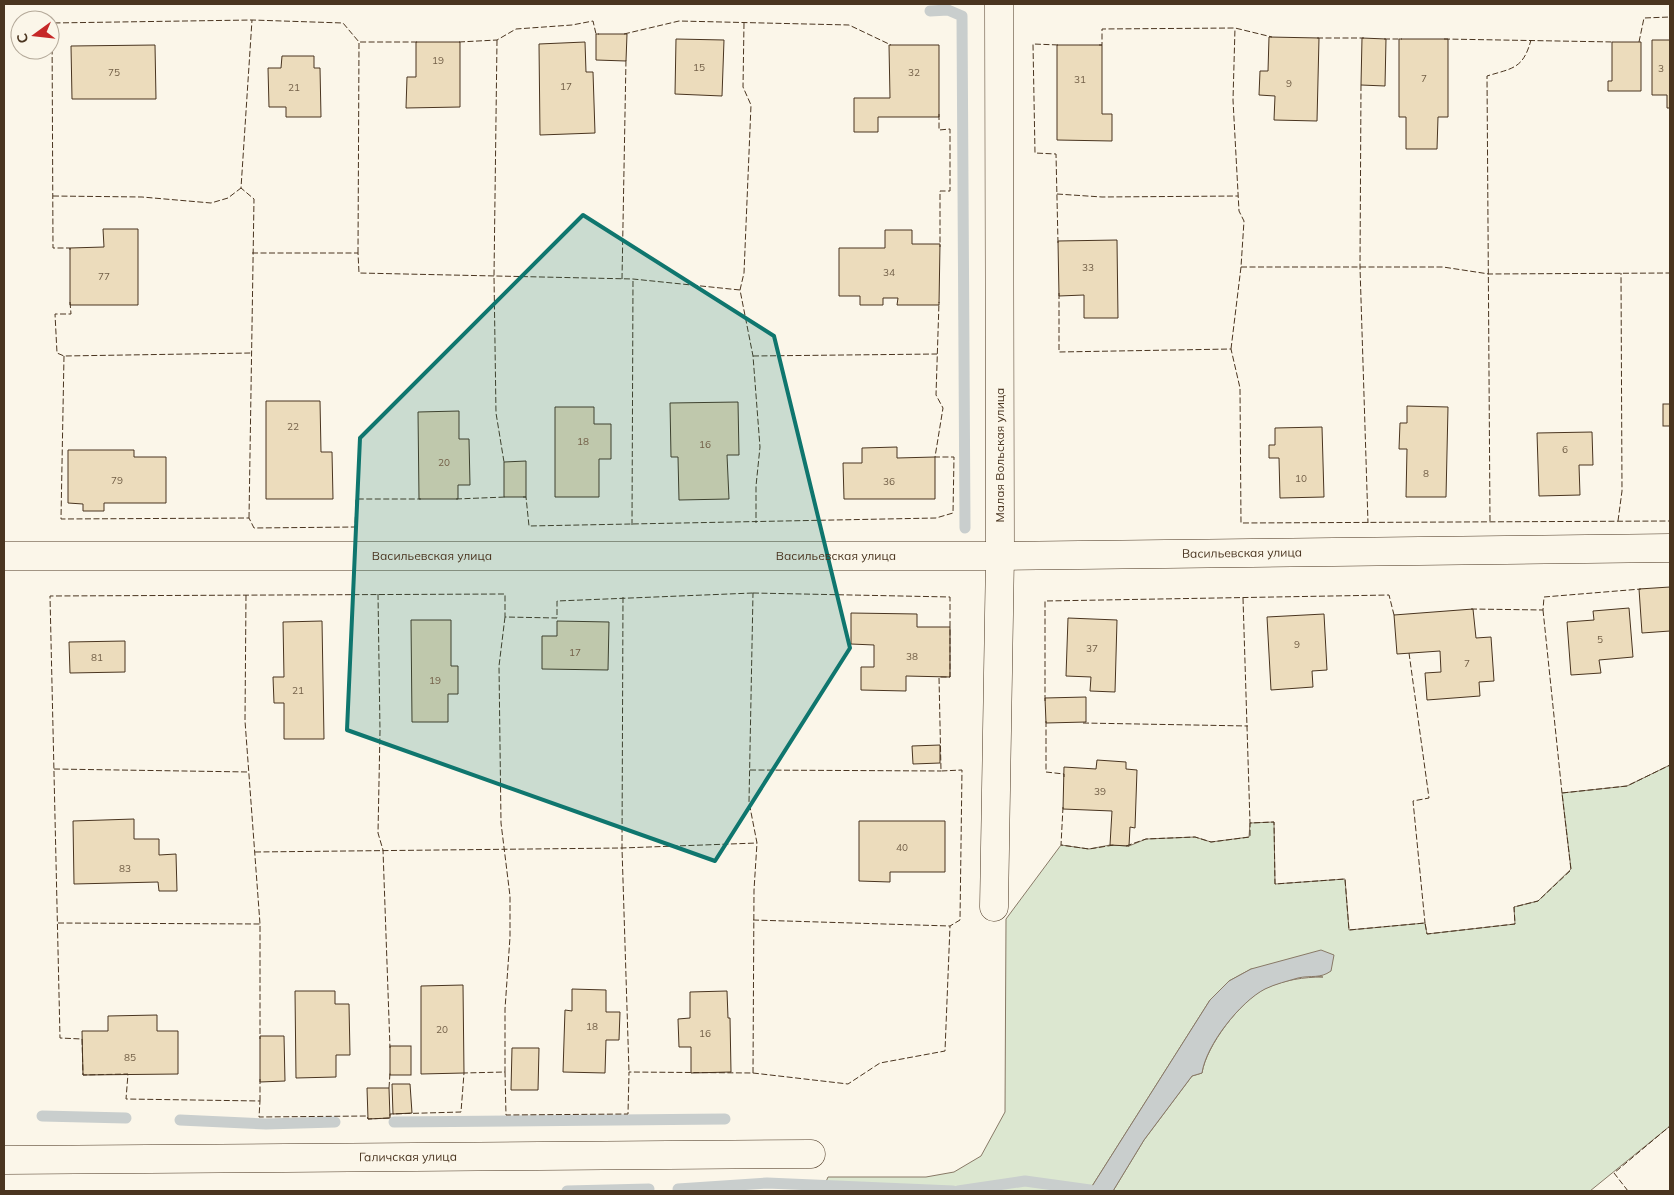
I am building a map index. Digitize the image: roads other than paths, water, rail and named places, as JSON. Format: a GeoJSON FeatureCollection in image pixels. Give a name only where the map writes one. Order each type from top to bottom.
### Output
{"type":"FeatureCollection","features":[{"type":"Feature","properties":{"kind":"street","name":"Малая Вольская улица"},"geometry":{"type":"LineString","coordinates":[[994,907],[1000,556],[999,4]]}},
{"type":"Feature","properties":{"kind":"street","name":"Васильевская улица"},"geometry":{"type":"LineString","coordinates":[[4,556],[1000,556],[1670,548]]}},
{"type":"Feature","properties":{"kind":"street","name":"Галичская улица"},"geometry":{"type":"LineString","coordinates":[[4,1160],[811,1154]]}},
{"type":"Feature","properties":{"kind":"waterway"},"geometry":{"type":"LineString","coordinates":[[930,11],[948,10],[962,16],[965,528]]}},
{"type":"Feature","properties":{"kind":"waterway"},"geometry":{"type":"LineString","coordinates":[[42,1116],[126,1118]]}},
{"type":"Feature","properties":{"kind":"waterway"},"geometry":{"type":"LineString","coordinates":[[394,1122],[725,1119]]}},
{"type":"Feature","properties":{"kind":"waterway"},"geometry":{"type":"LineString","coordinates":[[180,1120],[266,1124],[335,1122]]}},
{"type":"Feature","properties":{"kind":"waterway"},"geometry":{"type":"LineString","coordinates":[[958,1191],[1025,1181],[1090,1190]]}},
{"type":"Feature","properties":{"kind":"waterway"},"geometry":{"type":"LineString","coordinates":[[678,1189],[767,1183],[953,1191]]}},
{"type":"Feature","properties":{"kind":"waterway"},"geometry":{"type":"LineString","coordinates":[[567,1191],[649,1189]]}}]}
